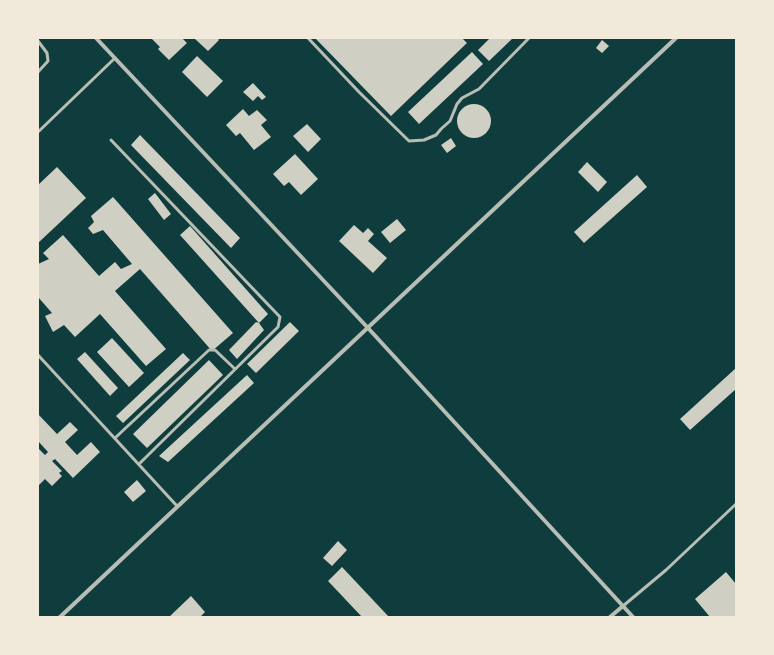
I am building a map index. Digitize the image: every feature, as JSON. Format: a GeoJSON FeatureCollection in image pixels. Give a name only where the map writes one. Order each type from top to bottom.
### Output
{"type":"FeatureCollection","features":[{"type":"Feature","properties":{"kind":"street"},"geometry":{"type":"LineString","coordinates":[[96,38],[368,328],[633,617]]}},
{"type":"Feature","properties":{"kind":"street"},"geometry":{"type":"LineString","coordinates":[[60,617],[676,38]]}},
{"type":"Feature","properties":{"kind":"street"},"geometry":{"type":"LineString","coordinates":[[610,617],[623,606]]}},
{"type":"Feature","properties":{"kind":"lane"},"geometry":{"type":"LineString","coordinates":[[308,38],[359,92],[409,141],[424,140],[436,135],[450,121],[457,104],[462,98],[479,89],[529,38]]}},
{"type":"Feature","properties":{"kind":"lane"},"geometry":{"type":"LineString","coordinates":[[38,41],[47,53],[48,61],[38,72]]}},
{"type":"Feature","properties":{"kind":"lane"},"geometry":{"type":"LineString","coordinates":[[38,132],[115,58]]}},
{"type":"Feature","properties":{"kind":"lane"},"geometry":{"type":"LineString","coordinates":[[111,140],[280,317],[278,327],[139,464]]}},
{"type":"Feature","properties":{"kind":"lane"},"geometry":{"type":"LineString","coordinates":[[115,438],[209,350],[215,350],[235,369]]}},
{"type":"Feature","properties":{"kind":"lane"},"geometry":{"type":"LineString","coordinates":[[38,355],[177,506]]}},
{"type":"Feature","properties":{"kind":"lane"},"geometry":{"type":"LineString","coordinates":[[623,606],[666,570],[736,504]]}},
{"type":"Feature","properties":{"kind":"building"},"geometry":{"type":"Polygon","coordinates":[[[151,38],[182,38],[187,43],[169,60],[158,49],[160,47],[151,38]]]}},
{"type":"Feature","properties":{"kind":"building"},"geometry":{"type":"Polygon","coordinates":[[[194,38],[217,38],[219,40],[208,51],[194,38]]]}},
{"type":"Feature","properties":{"kind":"building"},"geometry":{"type":"Polygon","coordinates":[[[315,38],[462,38],[467,43],[391,116],[315,38]]]}},
{"type":"Feature","properties":{"kind":"building"},"geometry":{"type":"Polygon","coordinates":[[[490,38],[513,38],[489,61],[478,50],[490,38]]]}},
{"type":"Feature","properties":{"kind":"building"},"geometry":{"type":"Polygon","coordinates":[[[602,40],[609,46],[602,53],[596,48],[602,40]]]}},
{"type":"Feature","properties":{"kind":"building"},"geometry":{"type":"Polygon","coordinates":[[[472,52],[483,64],[419,124],[408,112],[472,52]]]}},
{"type":"Feature","properties":{"kind":"building"},"geometry":{"type":"Polygon","coordinates":[[[197,56],[223,81],[207,97],[182,72],[197,56]]]}},
{"type":"Feature","properties":{"kind":"building"},"geometry":{"type":"Polygon","coordinates":[[[253,83],[266,97],[262,100],[258,96],[253,101],[243,92],[253,83]]]}},
{"type":"Feature","properties":{"kind":"building"},"geometry":{"type":"Polygon","coordinates":[[[477,104],[486,109],[490,114],[490,128],[486,133],[481,137],[471,138],[467,137],[458,128],[457,118],[458,114],[467,105],[477,104]]]}},
{"type":"Feature","properties":{"kind":"building"},"geometry":{"type":"Polygon","coordinates":[[[243,109],[249,116],[257,110],[267,120],[261,125],[271,137],[254,150],[240,133],[236,136],[226,125],[243,109]]]}},
{"type":"Feature","properties":{"kind":"building"},"geometry":{"type":"Polygon","coordinates":[[[307,124],[321,139],[308,152],[293,136],[307,124]]]}},
{"type":"Feature","properties":{"kind":"building"},"geometry":{"type":"Polygon","coordinates":[[[140,135],[240,238],[231,248],[131,145],[140,135]]]}},
{"type":"Feature","properties":{"kind":"building"},"geometry":{"type":"Polygon","coordinates":[[[451,138],[456,146],[447,153],[441,145],[451,138]]]}},
{"type":"Feature","properties":{"kind":"building"},"geometry":{"type":"Polygon","coordinates":[[[295,154],[318,179],[301,195],[289,182],[284,186],[273,174],[295,154]]]}},
{"type":"Feature","properties":{"kind":"building"},"geometry":{"type":"Polygon","coordinates":[[[587,162],[607,182],[598,192],[578,172],[587,162]]]}},
{"type":"Feature","properties":{"kind":"building"},"geometry":{"type":"Polygon","coordinates":[[[57,167],[86,198],[38,243],[38,185],[57,167]]]}},
{"type":"Feature","properties":{"kind":"building"},"geometry":{"type":"Polygon","coordinates":[[[637,175],[647,187],[584,243],[574,232],[637,175]]]}},
{"type":"Feature","properties":{"kind":"building"},"geometry":{"type":"Polygon","coordinates":[[[155,193],[171,214],[164,220],[148,199],[155,193]]]}},
{"type":"Feature","properties":{"kind":"building"},"geometry":{"type":"Polygon","coordinates":[[[113,197],[233,333],[212,351],[140,269],[115,291],[166,349],[146,366],[100,314],[75,337],[64,325],[53,332],[45,316],[52,313],[38,297],[38,264],[49,259],[43,253],[63,235],[99,276],[115,262],[121,269],[132,264],[103,230],[93,234],[88,228],[94,222],[91,216],[113,197]]]}},
{"type":"Feature","properties":{"kind":"building"},"geometry":{"type":"Polygon","coordinates":[[[397,219],[406,230],[390,243],[381,232],[397,219]]]}},
{"type":"Feature","properties":{"kind":"building"},"geometry":{"type":"Polygon","coordinates":[[[354,225],[363,233],[368,228],[374,234],[368,241],[387,258],[373,273],[339,241],[354,225]]]}},
{"type":"Feature","properties":{"kind":"building"},"geometry":{"type":"Polygon","coordinates":[[[190,226],[268,314],[259,323],[180,235],[190,226]]]}},
{"type":"Feature","properties":{"kind":"building"},"geometry":{"type":"Polygon","coordinates":[[[256,322],[259,323],[264,330],[237,359],[229,350],[256,322]]]}},
{"type":"Feature","properties":{"kind":"building"},"geometry":{"type":"Polygon","coordinates":[[[290,322],[299,331],[256,373],[247,364],[290,322]]]}},
{"type":"Feature","properties":{"kind":"building"},"geometry":{"type":"Polygon","coordinates":[[[112,338],[144,373],[129,387],[97,352],[112,338]]]}},
{"type":"Feature","properties":{"kind":"building"},"geometry":{"type":"Polygon","coordinates":[[[85,352],[118,388],[110,396],[77,359],[85,352]]]}},
{"type":"Feature","properties":{"kind":"building"},"geometry":{"type":"Polygon","coordinates":[[[183,353],[190,360],[123,423],[116,416],[183,353]]]}},
{"type":"Feature","properties":{"kind":"building"},"geometry":{"type":"Polygon","coordinates":[[[209,360],[223,375],[147,448],[133,434],[209,360]]]}},
{"type":"Feature","properties":{"kind":"building"},"geometry":{"type":"Polygon","coordinates":[[[736,368],[736,389],[690,430],[680,419],[736,368]]]}},
{"type":"Feature","properties":{"kind":"building"},"geometry":{"type":"Polygon","coordinates":[[[247,375],[254,383],[168,462],[159,456],[247,375]]]}},
{"type":"Feature","properties":{"kind":"building"},"geometry":{"type":"Polygon","coordinates":[[[38,414],[57,434],[70,422],[78,430],[65,442],[77,455],[91,442],[100,452],[73,478],[55,459],[52,461],[62,471],[59,473],[62,476],[52,486],[45,479],[38,486],[38,450],[39,449],[45,455],[48,452],[38,441],[38,414]]]}},
{"type":"Feature","properties":{"kind":"building"},"geometry":{"type":"Polygon","coordinates":[[[137,480],[146,491],[133,502],[124,492],[137,480]]]}},
{"type":"Feature","properties":{"kind":"building"},"geometry":{"type":"Polygon","coordinates":[[[338,541],[347,550],[332,566],[323,558],[338,541]]]}},
{"type":"Feature","properties":{"kind":"building"},"geometry":{"type":"Polygon","coordinates":[[[342,567],[389,617],[362,617],[328,581],[342,567]]]}},
{"type":"Feature","properties":{"kind":"building"},"geometry":{"type":"Polygon","coordinates":[[[726,572],[736,584],[736,617],[710,617],[695,599],[726,572]]]}},
{"type":"Feature","properties":{"kind":"building"},"geometry":{"type":"Polygon","coordinates":[[[191,596],[205,612],[200,617],[169,617],[191,596]]]}}]}
